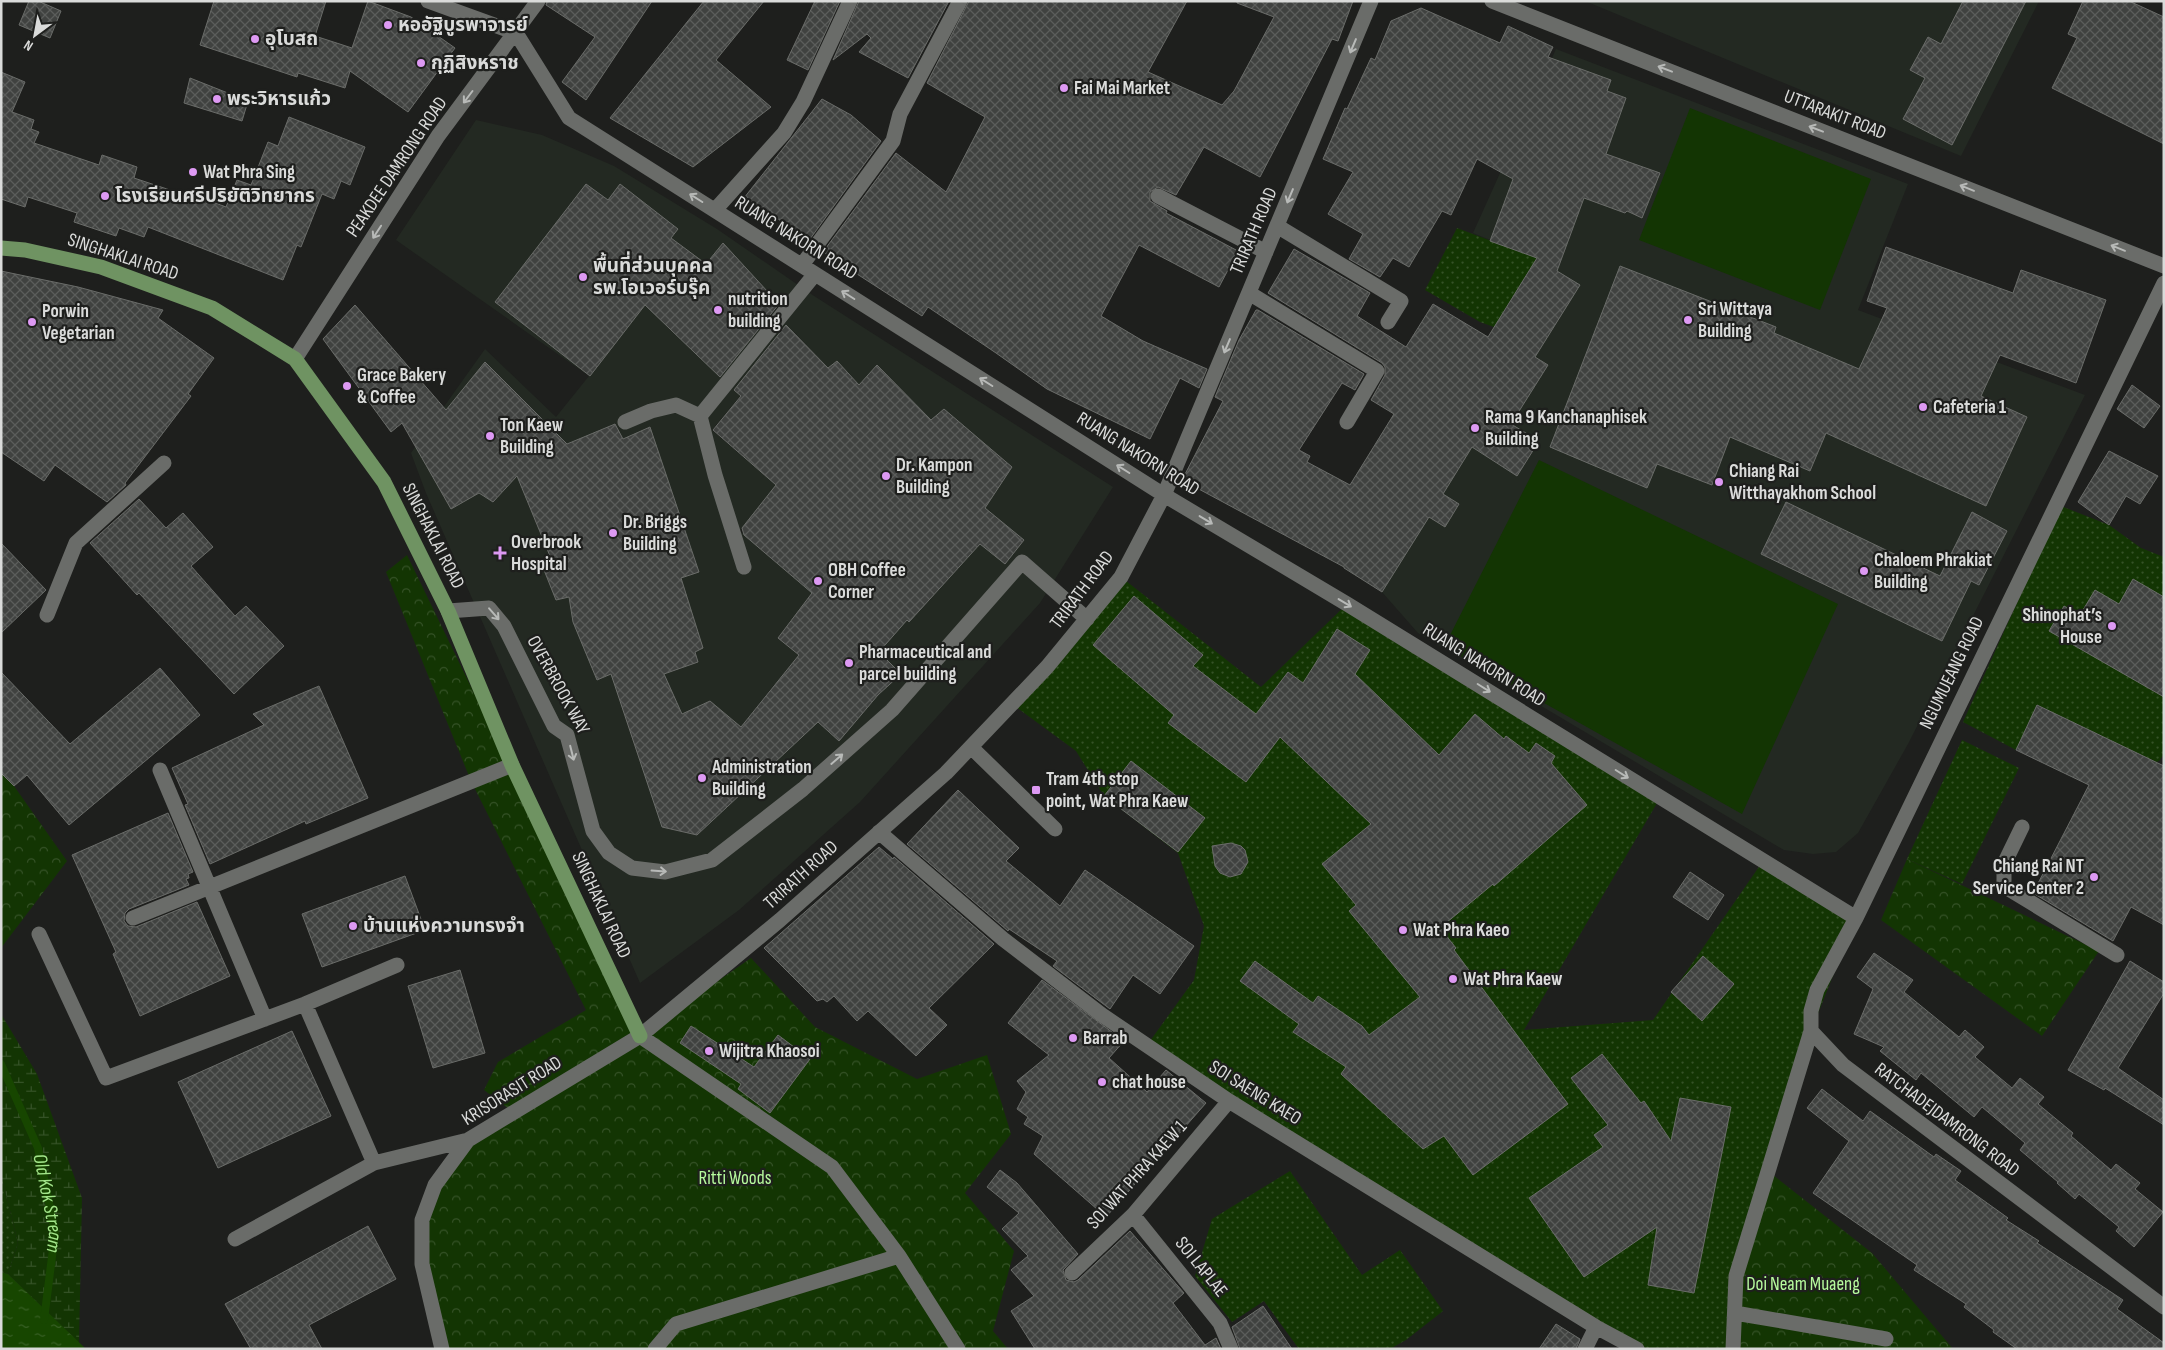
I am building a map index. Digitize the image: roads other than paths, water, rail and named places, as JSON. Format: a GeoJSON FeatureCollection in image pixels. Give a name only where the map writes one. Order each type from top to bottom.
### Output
{"type":"FeatureCollection","features":[{"type":"Feature","properties":{"kind":"main road","name":"SINGHAKLAI ROAD"},"geometry":{"type":"LineString","coordinates":[[1,248],[25,250],[101,267],[212,308],[295,359],[384,482],[448,610],[512,765],[640,1036]]}},
{"type":"Feature","properties":{"kind":"street"},"geometry":{"type":"LineString","coordinates":[[428,1],[516,33]]}},
{"type":"Feature","properties":{"kind":"street","name":"PEAKDEE DAMRONG ROAD"},"geometry":{"type":"LineString","coordinates":[[295,359],[438,136],[538,1]]}},
{"type":"Feature","properties":{"kind":"street"},"geometry":{"type":"LineString","coordinates":[[715,210],[784,133],[803,102],[850,1]]}},
{"type":"Feature","properties":{"kind":"street"},"geometry":{"type":"LineString","coordinates":[[802,265],[894,141],[900,114],[960,1]]}},
{"type":"Feature","properties":{"kind":"street","name":"TRIRATH ROAD"},"geometry":{"type":"LineString","coordinates":[[640,1036],[780,920],[946,773],[1048,667],[1121,577],[1164,495],[1371,1]]}},
{"type":"Feature","properties":{"kind":"street","name":"UTTARAKIT ROAD"},"geometry":{"type":"LineString","coordinates":[[1492,1],[2164,266]]}},
{"type":"Feature","properties":{"kind":"street","name":"RUANG NAKORN ROAD"},"geometry":{"type":"LineString","coordinates":[[516,33],[569,118],[1164,495],[1347,604],[1856,918]]}},
{"type":"Feature","properties":{"kind":"street"},"geometry":{"type":"LineString","coordinates":[[1158,196],[1266,252]]}},
{"type":"Feature","properties":{"kind":"street"},"geometry":{"type":"LineString","coordinates":[[1277,226],[1401,301],[1388,322]]}},
{"type":"Feature","properties":{"kind":"street"},"geometry":{"type":"LineString","coordinates":[[700,416],[815,274]]}},
{"type":"Feature","properties":{"kind":"street","name":"NGUMUEANG ROAD"},"geometry":{"type":"LineString","coordinates":[[1856,918],[2164,283]]}},
{"type":"Feature","properties":{"kind":"street"},"geometry":{"type":"LineString","coordinates":[[1249,293],[1376,371],[1347,422]]}},
{"type":"Feature","properties":{"kind":"street"},"geometry":{"type":"LineString","coordinates":[[625,422],[651,410],[676,406],[700,416]]}},
{"type":"Feature","properties":{"kind":"street"},"geometry":{"type":"LineString","coordinates":[[700,416],[715,475],[744,567]]}},
{"type":"Feature","properties":{"kind":"street"},"geometry":{"type":"LineString","coordinates":[[47,615],[76,543],[164,463]]}},
{"type":"Feature","properties":{"kind":"street","name":"OVERBROOK WAY"},"geometry":{"type":"LineString","coordinates":[[448,610],[489,608],[504,626],[554,726],[567,735],[593,831],[610,852],[632,868],[665,872],[712,860],[802,789],[892,710],[1022,562],[1087,619]]}},
{"type":"Feature","properties":{"kind":"street"},"geometry":{"type":"LineString","coordinates":[[971,746],[1055,828]]}},
{"type":"Feature","properties":{"kind":"street"},"geometry":{"type":"LineString","coordinates":[[133,918],[512,765]]}},
{"type":"Feature","properties":{"kind":"street"},"geometry":{"type":"LineString","coordinates":[[160,770],[265,1019]]}},
{"type":"Feature","properties":{"kind":"street"},"geometry":{"type":"LineString","coordinates":[[2022,827],[2004,864],[2004,886],[2116,956]]}},
{"type":"Feature","properties":{"kind":"street","name":"SOI SAENG KAEO"},"geometry":{"type":"LineString","coordinates":[[879,832],[1003,939],[1087,1004],[1229,1102],[1596,1327],[1637,1349]]}},
{"type":"Feature","properties":{"kind":"street"},"geometry":{"type":"LineString","coordinates":[[1733,1349],[1736,1276],[1811,1031],[1811,1011],[1816,990],[1856,918]]}},
{"type":"Feature","properties":{"kind":"street"},"geometry":{"type":"LineString","coordinates":[[39,934],[106,1078],[306,1004],[397,965]]}},
{"type":"Feature","properties":{"kind":"street"},"geometry":{"type":"LineString","coordinates":[[306,1004],[374,1162]]}},
{"type":"Feature","properties":{"kind":"street","name":"RATCHADEJDAMRONG ROAD"},"geometry":{"type":"LineString","coordinates":[[1811,1031],[1842,1066],[2164,1308]]}},
{"type":"Feature","properties":{"kind":"street"},"geometry":{"type":"LineString","coordinates":[[640,1036],[832,1167],[899,1256],[958,1349]]}},
{"type":"Feature","properties":{"kind":"street","name":"KRISORASIT ROAD"},"geometry":{"type":"LineString","coordinates":[[442,1349],[422,1264],[422,1220],[435,1185],[468,1140],[640,1036]]}},
{"type":"Feature","properties":{"kind":"street","name":"SOI WAT PHRA KAEW 1"},"geometry":{"type":"LineString","coordinates":[[1072,1273],[1133,1216],[1229,1102]]}},
{"type":"Feature","properties":{"kind":"street"},"geometry":{"type":"LineString","coordinates":[[235,1239],[374,1162],[468,1140]]}},
{"type":"Feature","properties":{"kind":"street","name":"SOI LAPLAE"},"geometry":{"type":"LineString","coordinates":[[1133,1216],[1220,1323],[1231,1349]]}},
{"type":"Feature","properties":{"kind":"street"},"geometry":{"type":"LineString","coordinates":[[655,1349],[676,1324],[899,1256]]}},
{"type":"Feature","properties":{"kind":"street"},"geometry":{"type":"LineString","coordinates":[[1734,1312],[1886,1339]]}},
{"type":"Feature","properties":{"kind":"street"},"geometry":{"type":"LineString","coordinates":[[1585,1349],[1596,1327]]}},
{"type":"Feature","properties":{"kind":"water"},"geometry":{"type":"Polygon","coordinates":[[[1,1272],[8,1274],[86,1349],[1,1349],[1,1272]]]}},
{"type":"Feature","properties":{"kind":"waterway","name":"Old Kok Stream"},"geometry":{"type":"LineString","coordinates":[[1,1064],[38,1148],[55,1233],[44,1320]]}},
{"type":"Feature","properties":{"kind":"place","name":"หออัฐิบูรพาจารย์"},"geometry":{"type":"Point","coordinates":[388,25]}},
{"type":"Feature","properties":{"kind":"place","name":"อุโบสถ"},"geometry":{"type":"Point","coordinates":[255,39]}},
{"type":"Feature","properties":{"kind":"place","name":"กุฏิสิงหราช"},"geometry":{"type":"Point","coordinates":[421,63]}},
{"type":"Feature","properties":{"kind":"place","name":"Fai Mai Market"},"geometry":{"type":"Point","coordinates":[1064,88]}},
{"type":"Feature","properties":{"kind":"place","name":"พระวิหารแก้ว"},"geometry":{"type":"Point","coordinates":[217,99]}},
{"type":"Feature","properties":{"kind":"place","name":"Wat Phra Sing"},"geometry":{"type":"Point","coordinates":[193,172]}},
{"type":"Feature","properties":{"kind":"place","name":"โรงเรียนศรีปริยัติวิทยากร"},"geometry":{"type":"Point","coordinates":[105,196]}},
{"type":"Feature","properties":{"kind":"place","name":"พื้นที่ส่วนบุคคล รพ.โอเวอร์บรุ๊ค"},"geometry":{"type":"Point","coordinates":[583,277]}},
{"type":"Feature","properties":{"kind":"place","name":"nutrition building"},"geometry":{"type":"Point","coordinates":[718,310]}},
{"type":"Feature","properties":{"kind":"place","name":"Sri Wittaya Building"},"geometry":{"type":"Point","coordinates":[1688,320]}},
{"type":"Feature","properties":{"kind":"place","name":"Porwin Vegetarian"},"geometry":{"type":"Point","coordinates":[32,322]}},
{"type":"Feature","properties":{"kind":"place","name":"Grace Bakery & Coffee"},"geometry":{"type":"Point","coordinates":[347,386]}},
{"type":"Feature","properties":{"kind":"place","name":"Cafeteria 1"},"geometry":{"type":"Point","coordinates":[1923,407]}},
{"type":"Feature","properties":{"kind":"place","name":"Rama 9 Kanchanaphisek Building"},"geometry":{"type":"Point","coordinates":[1475,428]}},
{"type":"Feature","properties":{"kind":"place","name":"Ton Kaew Building"},"geometry":{"type":"Point","coordinates":[490,436]}},
{"type":"Feature","properties":{"kind":"place","name":"Dr. Kampon Building"},"geometry":{"type":"Point","coordinates":[886,476]}},
{"type":"Feature","properties":{"kind":"place","name":"Chiang Rai Witthayakhom School"},"geometry":{"type":"Point","coordinates":[1719,482]}},
{"type":"Feature","properties":{"kind":"place","name":"Dr. Briggs Building"},"geometry":{"type":"Point","coordinates":[613,533]}},
{"type":"Feature","properties":{"kind":"place","name":"Overbrook Hospital"},"geometry":{"type":"Point","coordinates":[500,553]}},
{"type":"Feature","properties":{"kind":"place","name":"Chaloem Phrakiat Building"},"geometry":{"type":"Point","coordinates":[1864,571]}},
{"type":"Feature","properties":{"kind":"place","name":"OBH Coffee Corner"},"geometry":{"type":"Point","coordinates":[818,581]}},
{"type":"Feature","properties":{"kind":"place","name":"Shinophat’s House"},"geometry":{"type":"Point","coordinates":[2112,626]}},
{"type":"Feature","properties":{"kind":"place","name":"Pharmaceutical and parcel building"},"geometry":{"type":"Point","coordinates":[849,663]}},
{"type":"Feature","properties":{"kind":"place","name":"Administration Building"},"geometry":{"type":"Point","coordinates":[702,778]}},
{"type":"Feature","properties":{"kind":"place","name":"Tram 4th stop point, Wat Phra Kaew"},"geometry":{"type":"Point","coordinates":[1036,790]}},
{"type":"Feature","properties":{"kind":"place","name":"Chiang Rai NT Service Center 2"},"geometry":{"type":"Point","coordinates":[2094,877]}},
{"type":"Feature","properties":{"kind":"place","name":"บ้านแห่งความทรงจำ"},"geometry":{"type":"Point","coordinates":[353,926]}},
{"type":"Feature","properties":{"kind":"place","name":"Wat Phra Kaeo"},"geometry":{"type":"Point","coordinates":[1403,930]}},
{"type":"Feature","properties":{"kind":"place","name":"Wat Phra Kaew"},"geometry":{"type":"Point","coordinates":[1453,979]}},
{"type":"Feature","properties":{"kind":"place","name":"Barrab"},"geometry":{"type":"Point","coordinates":[1073,1038]}},
{"type":"Feature","properties":{"kind":"place","name":"Wijitra Khaosoi"},"geometry":{"type":"Point","coordinates":[709,1051]}},
{"type":"Feature","properties":{"kind":"place","name":"chat house"},"geometry":{"type":"Point","coordinates":[1102,1082]}},
{"type":"Feature","properties":{"kind":"park label","name":"Ritti Woods"},"geometry":{"type":"Point","coordinates":[735,1178]}},
{"type":"Feature","properties":{"kind":"park label","name":"Doi Neam Muaeng"},"geometry":{"type":"Point","coordinates":[1803,1284]}}]}
